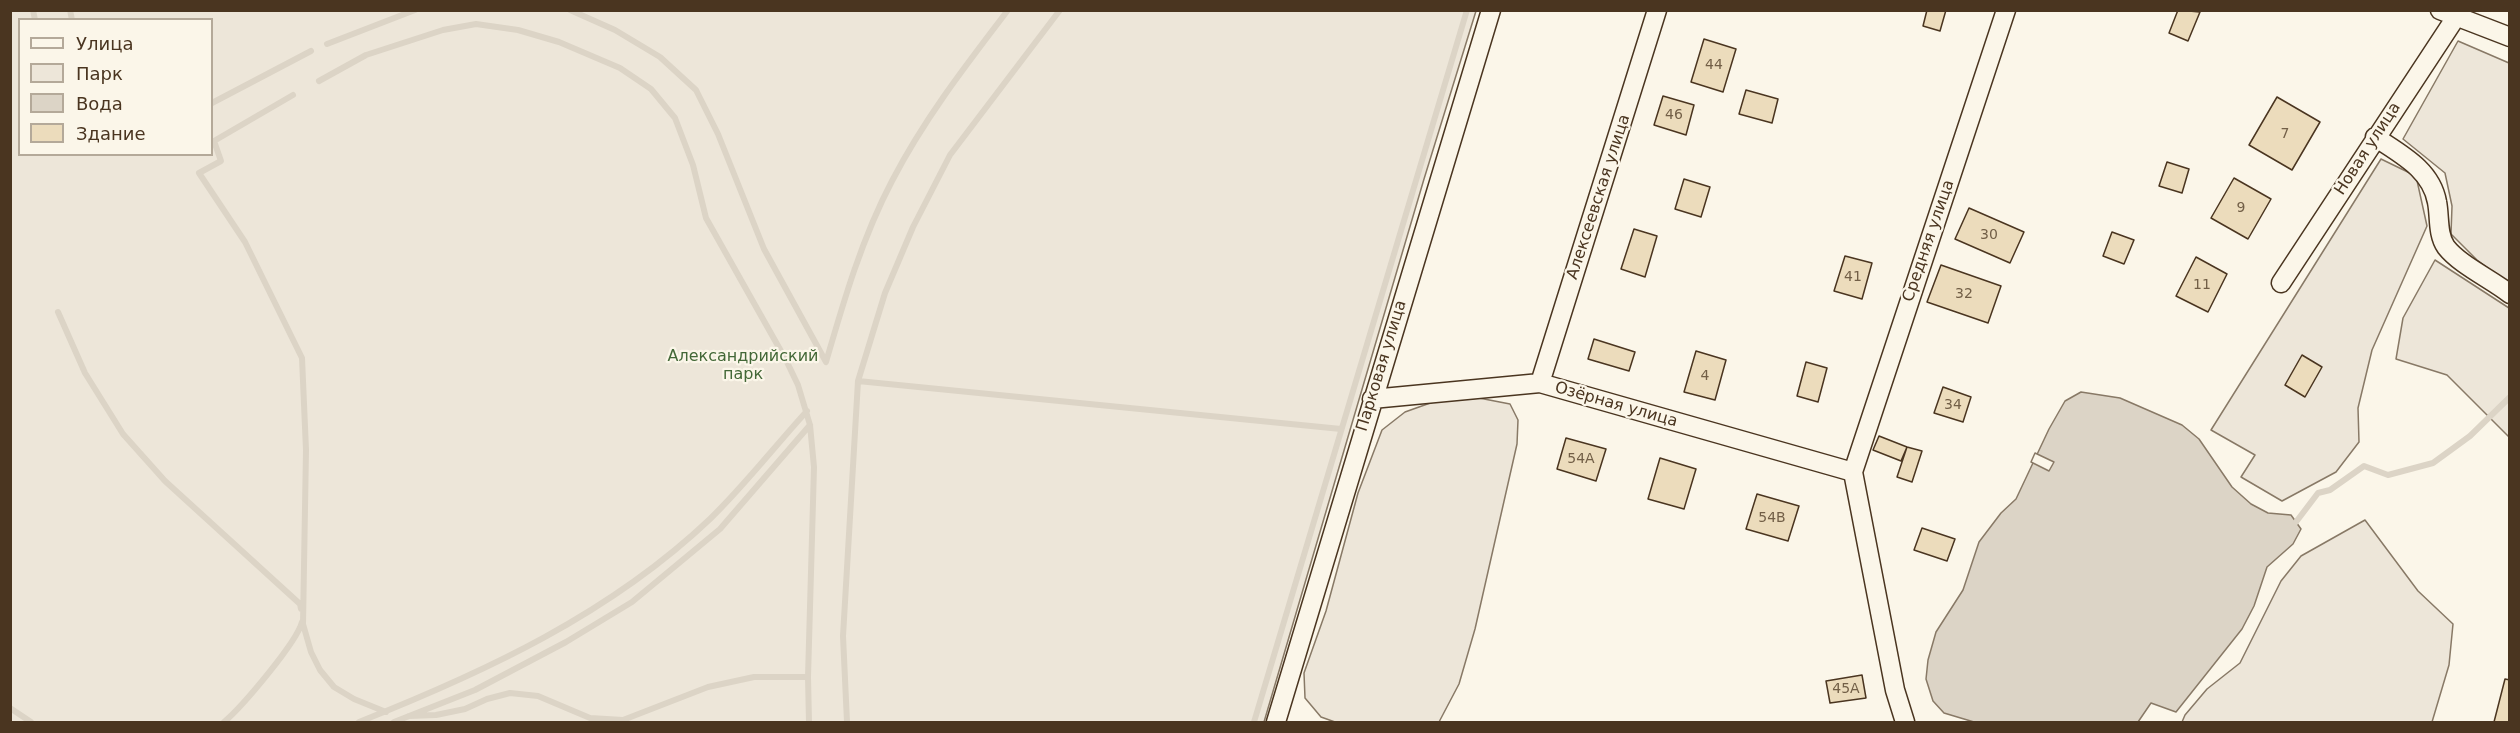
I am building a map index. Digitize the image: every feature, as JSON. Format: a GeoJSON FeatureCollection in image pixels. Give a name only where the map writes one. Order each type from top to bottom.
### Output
{"type":"FeatureCollection","features":[{"type":"Feature","properties":{"kind":"street","name":"Парковая улица"},"geometry":{"type":"LineString","coordinates":[[1283,721],[1372,399],[1491,10]]}},
{"type":"Feature","properties":{"kind":"street","name":"Алексеевская улица"},"geometry":{"type":"LineString","coordinates":[[1540,383],[1657,10]]}},
{"type":"Feature","properties":{"kind":"street","name":"Средняя улица"},"geometry":{"type":"LineString","coordinates":[[1853,472],[2006,10]]}},
{"type":"Feature","properties":{"kind":"street","name":"Новая улица"},"geometry":{"type":"LineString","coordinates":[[2281,283],[2375,137],[2448,14],[2510,37]]}},
{"type":"Feature","properties":{"kind":"street"},"geometry":{"type":"LineString","coordinates":[[2375,137],[2409,159],[2430,179],[2437,201],[2440,229],[2445,246],[2458,258],[2510,294]]}},
{"type":"Feature","properties":{"kind":"street","name":"Озёрная улица"},"geometry":{"type":"LineString","coordinates":[[1372,399],[1540,383],[1853,472]]}},
{"type":"Feature","properties":{"kind":"street"},"geometry":{"type":"LineString","coordinates":[[1853,472],[1895,690],[1905,723]]}},
{"type":"Feature","properties":{"kind":"green space","name":"Александрийский парк"},"geometry":{"type":"Polygon","coordinates":[[[10,11],[1476,11],[1424,179],[1264,722],[11,722],[10,11]]]}},
{"type":"Feature","properties":{"kind":"green space"},"geometry":{"type":"Polygon","coordinates":[[[2458,41],[2509,63],[2509,284],[2477,260],[2451,234],[2452,206],[2445,173],[2403,139],[2458,41]]]}},
{"type":"Feature","properties":{"kind":"green space"},"geometry":{"type":"Polygon","coordinates":[[[2381,159],[2416,176],[2427,226],[2372,350],[2358,408],[2359,442],[2336,472],[2282,501],[2241,477],[2255,455],[2211,430],[2381,159]]]}},
{"type":"Feature","properties":{"kind":"green space"},"geometry":{"type":"Polygon","coordinates":[[[2435,260],[2509,308],[2509,437],[2447,375],[2396,359],[2403,318],[2435,260]]]}},
{"type":"Feature","properties":{"kind":"green space"},"geometry":{"type":"Polygon","coordinates":[[[1479,398],[1510,404],[1518,420],[1517,444],[1475,629],[1459,684],[1439,722],[1335,722],[1321,717],[1305,698],[1304,673],[1326,611],[1358,493],[1382,430],[1405,412],[1433,402],[1479,398]]]}},
{"type":"Feature","properties":{"kind":"green space"},"geometry":{"type":"Polygon","coordinates":[[[2365,520],[2418,591],[2453,624],[2449,665],[2432,722],[2182,722],[2185,715],[2207,689],[2240,663],[2281,581],[2301,556],[2365,520]]]}},
{"type":"Feature","properties":{"kind":"water"},"geometry":{"type":"Polygon","coordinates":[[[2081,392],[2120,398],[2182,425],[2199,439],[2232,487],[2251,504],[2268,513],[2291,515],[2301,529],[2293,544],[2267,567],[2254,606],[2242,629],[2176,712],[2151,703],[2138,722],[1974,722],[1944,713],[1933,701],[1926,679],[1928,660],[1936,632],[1963,590],[1979,542],[2001,513],[2016,499],[2065,401],[2081,392]]]}},
{"type":"Feature","properties":{"kind":"pier"},"geometry":{"type":"Polygon","coordinates":[[[2035,453],[2054,462],[2049,471],[2031,462],[2035,453]]]}},
{"type":"Feature","properties":{"kind":"building"},"geometry":{"type":"Polygon","coordinates":[[[1927,10],[1946,10],[1940,31],[1923,26],[1927,10]]]}},
{"type":"Feature","properties":{"kind":"building"},"geometry":{"type":"Polygon","coordinates":[[[2178,10],[2200,12],[2188,41],[2169,33],[2178,10]]]}},
{"type":"Feature","properties":{"kind":"building"},"geometry":{"type":"Polygon","coordinates":[[[1704,39],[1736,49],[1723,92],[1691,82],[1704,39]]]}},
{"type":"Feature","properties":{"kind":"building"},"geometry":{"type":"Polygon","coordinates":[[[1746,90],[1778,99],[1772,123],[1739,114],[1746,90]]]}},
{"type":"Feature","properties":{"kind":"building"},"geometry":{"type":"Polygon","coordinates":[[[1663,96],[1694,105],[1686,135],[1654,125],[1663,96]]]}},
{"type":"Feature","properties":{"kind":"building"},"geometry":{"type":"Polygon","coordinates":[[[2277,97],[2320,122],[2292,170],[2249,145],[2277,97]]]}},
{"type":"Feature","properties":{"kind":"building"},"geometry":{"type":"Polygon","coordinates":[[[2167,162],[2189,169],[2182,193],[2159,186],[2167,162]]]}},
{"type":"Feature","properties":{"kind":"building"},"geometry":{"type":"Polygon","coordinates":[[[2234,178],[2271,199],[2248,239],[2211,218],[2234,178]]]}},
{"type":"Feature","properties":{"kind":"building"},"geometry":{"type":"Polygon","coordinates":[[[1684,179],[1710,187],[1701,217],[1675,209],[1684,179]]]}},
{"type":"Feature","properties":{"kind":"building"},"geometry":{"type":"Polygon","coordinates":[[[1969,208],[2024,232],[2010,263],[1955,239],[1969,208]]]}},
{"type":"Feature","properties":{"kind":"building"},"geometry":{"type":"Polygon","coordinates":[[[1634,229],[1657,236],[1645,277],[1621,269],[1634,229]]]}},
{"type":"Feature","properties":{"kind":"building"},"geometry":{"type":"Polygon","coordinates":[[[2112,232],[2134,240],[2124,264],[2103,256],[2112,232]]]}},
{"type":"Feature","properties":{"kind":"building"},"geometry":{"type":"Polygon","coordinates":[[[1845,256],[1872,263],[1862,299],[1834,291],[1845,256]]]}},
{"type":"Feature","properties":{"kind":"building"},"geometry":{"type":"Polygon","coordinates":[[[2196,257],[2227,274],[2208,312],[2176,296],[2196,257]]]}},
{"type":"Feature","properties":{"kind":"building"},"geometry":{"type":"Polygon","coordinates":[[[1941,265],[2001,286],[1988,323],[1927,302],[1941,265]]]}},
{"type":"Feature","properties":{"kind":"building"},"geometry":{"type":"Polygon","coordinates":[[[1594,339],[1635,352],[1629,371],[1588,359],[1594,339]]]}},
{"type":"Feature","properties":{"kind":"building"},"geometry":{"type":"Polygon","coordinates":[[[1696,351],[1726,360],[1715,400],[1684,392],[1696,351]]]}},
{"type":"Feature","properties":{"kind":"building"},"geometry":{"type":"Polygon","coordinates":[[[2302,355],[2322,367],[2305,397],[2285,385],[2302,355]]]}},
{"type":"Feature","properties":{"kind":"building"},"geometry":{"type":"Polygon","coordinates":[[[1806,362],[1827,368],[1818,402],[1797,396],[1806,362]]]}},
{"type":"Feature","properties":{"kind":"building"},"geometry":{"type":"Polygon","coordinates":[[[1943,387],[1971,397],[1963,422],[1934,413],[1943,387]]]}},
{"type":"Feature","properties":{"kind":"building"},"geometry":{"type":"Polygon","coordinates":[[[1879,436],[1907,447],[1901,461],[1873,450],[1879,436]]]}},
{"type":"Feature","properties":{"kind":"building"},"geometry":{"type":"Polygon","coordinates":[[[1566,438],[1606,449],[1596,481],[1557,469],[1566,438]]]}},
{"type":"Feature","properties":{"kind":"building"},"geometry":{"type":"Polygon","coordinates":[[[1907,447],[1922,451],[1912,482],[1897,477],[1907,447]]]}},
{"type":"Feature","properties":{"kind":"building"},"geometry":{"type":"Polygon","coordinates":[[[1660,458],[1696,469],[1684,509],[1648,499],[1660,458]]]}},
{"type":"Feature","properties":{"kind":"building"},"geometry":{"type":"Polygon","coordinates":[[[1757,494],[1799,506],[1788,541],[1746,529],[1757,494]]]}},
{"type":"Feature","properties":{"kind":"building"},"geometry":{"type":"Polygon","coordinates":[[[1922,528],[1955,539],[1947,561],[1914,550],[1922,528]]]}},
{"type":"Feature","properties":{"kind":"building"},"geometry":{"type":"Polygon","coordinates":[[[1862,675],[1866,698],[1830,703],[1826,681],[1862,675]]]}},
{"type":"Feature","properties":{"kind":"building"},"geometry":{"type":"Polygon","coordinates":[[[2505,679],[2510,680],[2510,722],[2494,722],[2505,679]]]}},
{"type":"Feature","properties":{"kind":"waterway"},"geometry":{"type":"LineString","coordinates":[[33,10],[35,18]]}},
{"type":"Feature","properties":{"kind":"waterway"},"geometry":{"type":"LineString","coordinates":[[70,10],[72,18]]}},
{"type":"Feature","properties":{"kind":"waterway"},"geometry":{"type":"LineString","coordinates":[[327,44],[415,10]]}},
{"type":"Feature","properties":{"kind":"waterway"},"geometry":{"type":"LineString","coordinates":[[570,10],[615,30],[660,57],[696,90],[718,134],[764,249],[826,362],[863,247],[892,181],[932,114],[1008,10]]}},
{"type":"Feature","properties":{"kind":"waterway"},"geometry":{"type":"LineString","coordinates":[[1060,10],[950,155],[913,227],[885,293],[858,381],[1341,429]]}},
{"type":"Feature","properties":{"kind":"waterway"},"geometry":{"type":"LineString","coordinates":[[1254,722],[1467,10]]}},
{"type":"Feature","properties":{"kind":"waterway"},"geometry":{"type":"LineString","coordinates":[[319,81],[366,55],[443,30],[476,24],[518,30],[559,42],[620,68],[651,89],[675,118],[693,165],[706,218],[786,360],[798,385],[810,425],[814,467],[808,677],[754,677],[708,687],[623,720],[590,718],[538,696],[510,693],[487,699],[465,709],[436,715],[409,716]]}},
{"type":"Feature","properties":{"kind":"waterway"},"geometry":{"type":"LineString","coordinates":[[213,102],[311,51]]}},
{"type":"Feature","properties":{"kind":"waterway"},"geometry":{"type":"LineString","coordinates":[[293,95],[214,141],[221,161],[199,173],[245,242],[302,358],[306,450],[303,624],[311,652],[320,670],[334,687],[354,699],[386,712]]}},
{"type":"Feature","properties":{"kind":"waterway"},"geometry":{"type":"LineString","coordinates":[[58,312],[85,373],[123,434],[165,481],[300,604],[301,609]]}},
{"type":"Feature","properties":{"kind":"waterway"},"geometry":{"type":"LineString","coordinates":[[847,722],[843,636],[858,381]]}},
{"type":"Feature","properties":{"kind":"waterway"},"geometry":{"type":"LineString","coordinates":[[2296,522],[2318,493],[2330,490],[2364,466],[2388,475],[2433,463],[2470,436],[2510,397]]}},
{"type":"Feature","properties":{"kind":"waterway"},"geometry":{"type":"LineString","coordinates":[[359,722],[499,661],[588,612],[631,584],[710,519],[807,411]]}},
{"type":"Feature","properties":{"kind":"waterway"},"geometry":{"type":"LineString","coordinates":[[394,722],[475,690],[566,642],[632,602],[720,529],[810,425]]}},
{"type":"Feature","properties":{"kind":"waterway"},"geometry":{"type":"LineString","coordinates":[[224,722],[268,674],[290,644],[302,622]]}},
{"type":"Feature","properties":{"kind":"waterway"},"geometry":{"type":"LineString","coordinates":[[808,677],[809,722]]}},
{"type":"Feature","properties":{"kind":"waterway"},"geometry":{"type":"LineString","coordinates":[[10,708],[31,722]]}}]}
